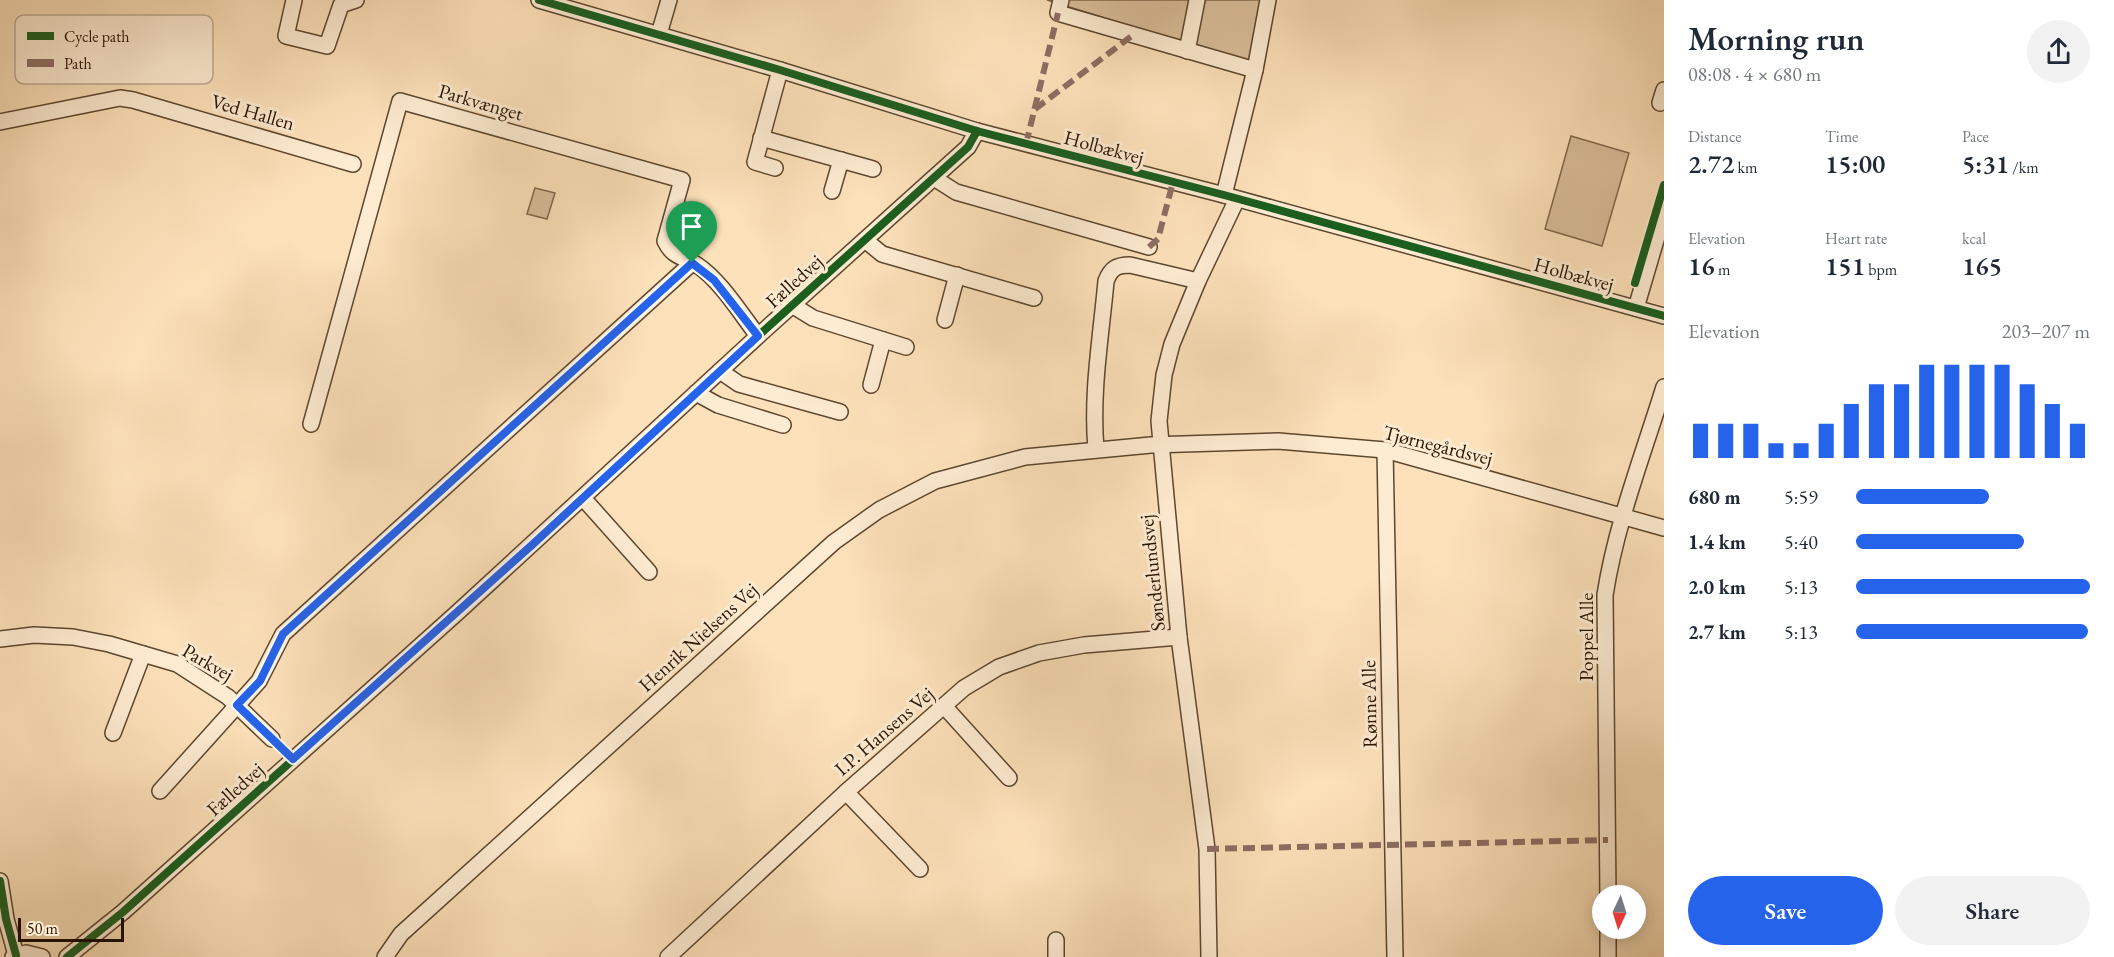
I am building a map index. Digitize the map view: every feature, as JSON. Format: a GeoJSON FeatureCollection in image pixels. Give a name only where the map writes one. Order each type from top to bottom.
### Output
{"type":"FeatureCollection","features":[{"type":"Feature","properties":{"kind":"street"},"geometry":{"type":"LineString","coordinates":[[294,0],[286,36],[327,46],[341,5],[356,0]]}},
{"type":"Feature","properties":{"kind":"street","name":"Holbækvej"},"geometry":{"type":"LineString","coordinates":[[539,0],[780,69],[977,131],[1230,197],[1664,316]]}},
{"type":"Feature","properties":{"kind":"street"},"geometry":{"type":"LineString","coordinates":[[659,34],[669,0]]}},
{"type":"Feature","properties":{"kind":"street"},"geometry":{"type":"LineString","coordinates":[[1061,0],[1058,13],[1255,70]]}},
{"type":"Feature","properties":{"kind":"street"},"geometry":{"type":"LineString","coordinates":[[1187,51],[1197,0]]}},
{"type":"Feature","properties":{"kind":"street","name":"Sønderlundsvej"},"geometry":{"type":"LineString","coordinates":[[1209,957],[1210,885],[1207,849],[1179,637],[1159,421],[1164,375],[1172,344],[1230,197],[1268,0]]}},
{"type":"Feature","properties":{"kind":"street"},"geometry":{"type":"LineString","coordinates":[[775,168],[754,162],[780,69]]}},
{"type":"Feature","properties":{"kind":"street","name":"Ved Hallen"},"geometry":{"type":"LineString","coordinates":[[0,122],[120,98],[149,104],[353,164]]}},
{"type":"Feature","properties":{"kind":"street","name":"Parkvænget"},"geometry":{"type":"LineString","coordinates":[[311,424],[400,101],[682,180],[665,241],[671,252],[692,263],[714,280],[758,336]]}},
{"type":"Feature","properties":{"kind":"street","name":"Fælledvej"},"geometry":{"type":"LineString","coordinates":[[67,957],[123,912],[583,498],[792,305],[968,147],[977,131]]}},
{"type":"Feature","properties":{"kind":"street"},"geometry":{"type":"LineString","coordinates":[[761,138],[873,169]]}},
{"type":"Feature","properties":{"kind":"street"},"geometry":{"type":"LineString","coordinates":[[832,191],[841,160]]}},
{"type":"Feature","properties":{"kind":"street"},"geometry":{"type":"LineString","coordinates":[[934,178],[956,192],[1149,247]]}},
{"type":"Feature","properties":{"kind":"street"},"geometry":{"type":"LineString","coordinates":[[1636,308],[1664,213]]}},
{"type":"Feature","properties":{"kind":"street"},"geometry":{"type":"LineString","coordinates":[[864,240],[882,254],[1034,298]]}},
{"type":"Feature","properties":{"kind":"street"},"geometry":{"type":"LineString","coordinates":[[160,791],[260,681],[283,634],[692,263]]}},
{"type":"Feature","properties":{"kind":"street"},"geometry":{"type":"LineString","coordinates":[[1096,449],[1094,422],[1096,380],[1106,281],[1110,271],[1119,265],[1130,265],[1198,281]]}},
{"type":"Feature","properties":{"kind":"street"},"geometry":{"type":"LineString","coordinates":[[945,320],[957,275]]}},
{"type":"Feature","properties":{"kind":"street","name":"Fælledvej"},"geometry":{"type":"LineString","coordinates":[[792,305],[813,318],[906,347]]}},
{"type":"Feature","properties":{"kind":"street"},"geometry":{"type":"LineString","coordinates":[[871,385],[884,340]]}},
{"type":"Feature","properties":{"kind":"street"},"geometry":{"type":"LineString","coordinates":[[720,371],[739,384],[840,412]]}},
{"type":"Feature","properties":{"kind":"street","name":"Poppel Alle"},"geometry":{"type":"LineString","coordinates":[[1608,885],[1605,594],[1623,517],[1664,387]]}},
{"type":"Feature","properties":{"kind":"street"},"geometry":{"type":"LineString","coordinates":[[696,393],[718,405],[783,425]]}},
{"type":"Feature","properties":{"kind":"street","name":"Tjørnegårdsvej"},"geometry":{"type":"LineString","coordinates":[[1160,445],[1278,441],[1385,450],[1664,528]]}},
{"type":"Feature","properties":{"kind":"street","name":"Henrik Nielsens Vej"},"geometry":{"type":"LineString","coordinates":[[385,957],[401,934],[834,542],[879,510],[935,481],[1024,457],[1160,445]]}},
{"type":"Feature","properties":{"kind":"street","name":"Rønne Alle"},"geometry":{"type":"LineString","coordinates":[[1385,450],[1395,957]]}},
{"type":"Feature","properties":{"kind":"street"},"geometry":{"type":"LineString","coordinates":[[583,498],[649,572]]}},
{"type":"Feature","properties":{"kind":"street","name":"Parkvej"},"geometry":{"type":"LineString","coordinates":[[0,639],[34,635],[71,637],[109,644],[177,664],[228,697],[272,739]]}},
{"type":"Feature","properties":{"kind":"street","name":"I.P. Hansens Vej"},"geometry":{"type":"LineString","coordinates":[[668,957],[846,792],[964,688],[999,667],[1040,653],[1084,645],[1179,637]]}},
{"type":"Feature","properties":{"kind":"street"},"geometry":{"type":"LineString","coordinates":[[113,733],[143,654]]}},
{"type":"Feature","properties":{"kind":"street"},"geometry":{"type":"LineString","coordinates":[[944,706],[1009,778]]}},
{"type":"Feature","properties":{"kind":"street"},"geometry":{"type":"LineString","coordinates":[[846,792],[920,869]]}},
{"type":"Feature","properties":{"kind":"street"},"geometry":{"type":"LineString","coordinates":[[0,881],[15,956],[31,954],[42,957]]}},
{"type":"Feature","properties":{"kind":"street"},"geometry":{"type":"LineString","coordinates":[[1608,939],[1608,957]]}},
{"type":"Feature","properties":{"kind":"street"},"geometry":{"type":"LineString","coordinates":[[1056,940],[1056,957]]}},
{"type":"Feature","properties":{"kind":"shaded area"},"geometry":{"type":"Polygon","coordinates":[[[1047,0],[1269,0],[1256,65],[1047,0]]]}},
{"type":"Feature","properties":{"kind":"shaded area"},"geometry":{"type":"Polygon","coordinates":[[[1571,136],[1629,153],[1602,246],[1545,229],[1571,136]]]}},
{"type":"Feature","properties":{"kind":"shaded area"},"geometry":{"type":"Polygon","coordinates":[[[535,188],[555,193],[547,219],[527,214],[535,188]]]}},
{"type":"Feature","properties":{"kind":"marked path"},"geometry":{"type":"LineString","coordinates":[[1026,144],[1058,13]]}},
{"type":"Feature","properties":{"kind":"marked path"},"geometry":{"type":"LineString","coordinates":[[1035,109],[1133,35]]}},
{"type":"Feature","properties":{"kind":"marked path"},"geometry":{"type":"LineString","coordinates":[[1149,247],[1158,239],[1173,182]]}},
{"type":"Feature","properties":{"kind":"marked path"},"geometry":{"type":"LineString","coordinates":[[1207,849],[1608,840]]}},
{"type":"Feature","properties":{"kind":"cycle path"},"geometry":{"type":"LineString","coordinates":[[539,0],[780,70],[977,131],[1224,195],[1664,316]]}},
{"type":"Feature","properties":{"kind":"cycle path"},"geometry":{"type":"LineString","coordinates":[[67,957],[123,912],[458,612],[758,336],[968,147],[977,131]]}},
{"type":"Feature","properties":{"kind":"cycle path"},"geometry":{"type":"LineString","coordinates":[[1635,283],[1664,185]]}},
{"type":"Feature","properties":{"kind":"cycle path"},"geometry":{"type":"LineString","coordinates":[[0,881],[6,919],[16,955]]}},
{"type":"Feature","properties":{"kind":"route"},"geometry":{"type":"LineString","coordinates":[[692,263],[714,280],[758,336],[532,545],[293,759],[237,705],[260,681],[283,634],[692,263]]}}]}
